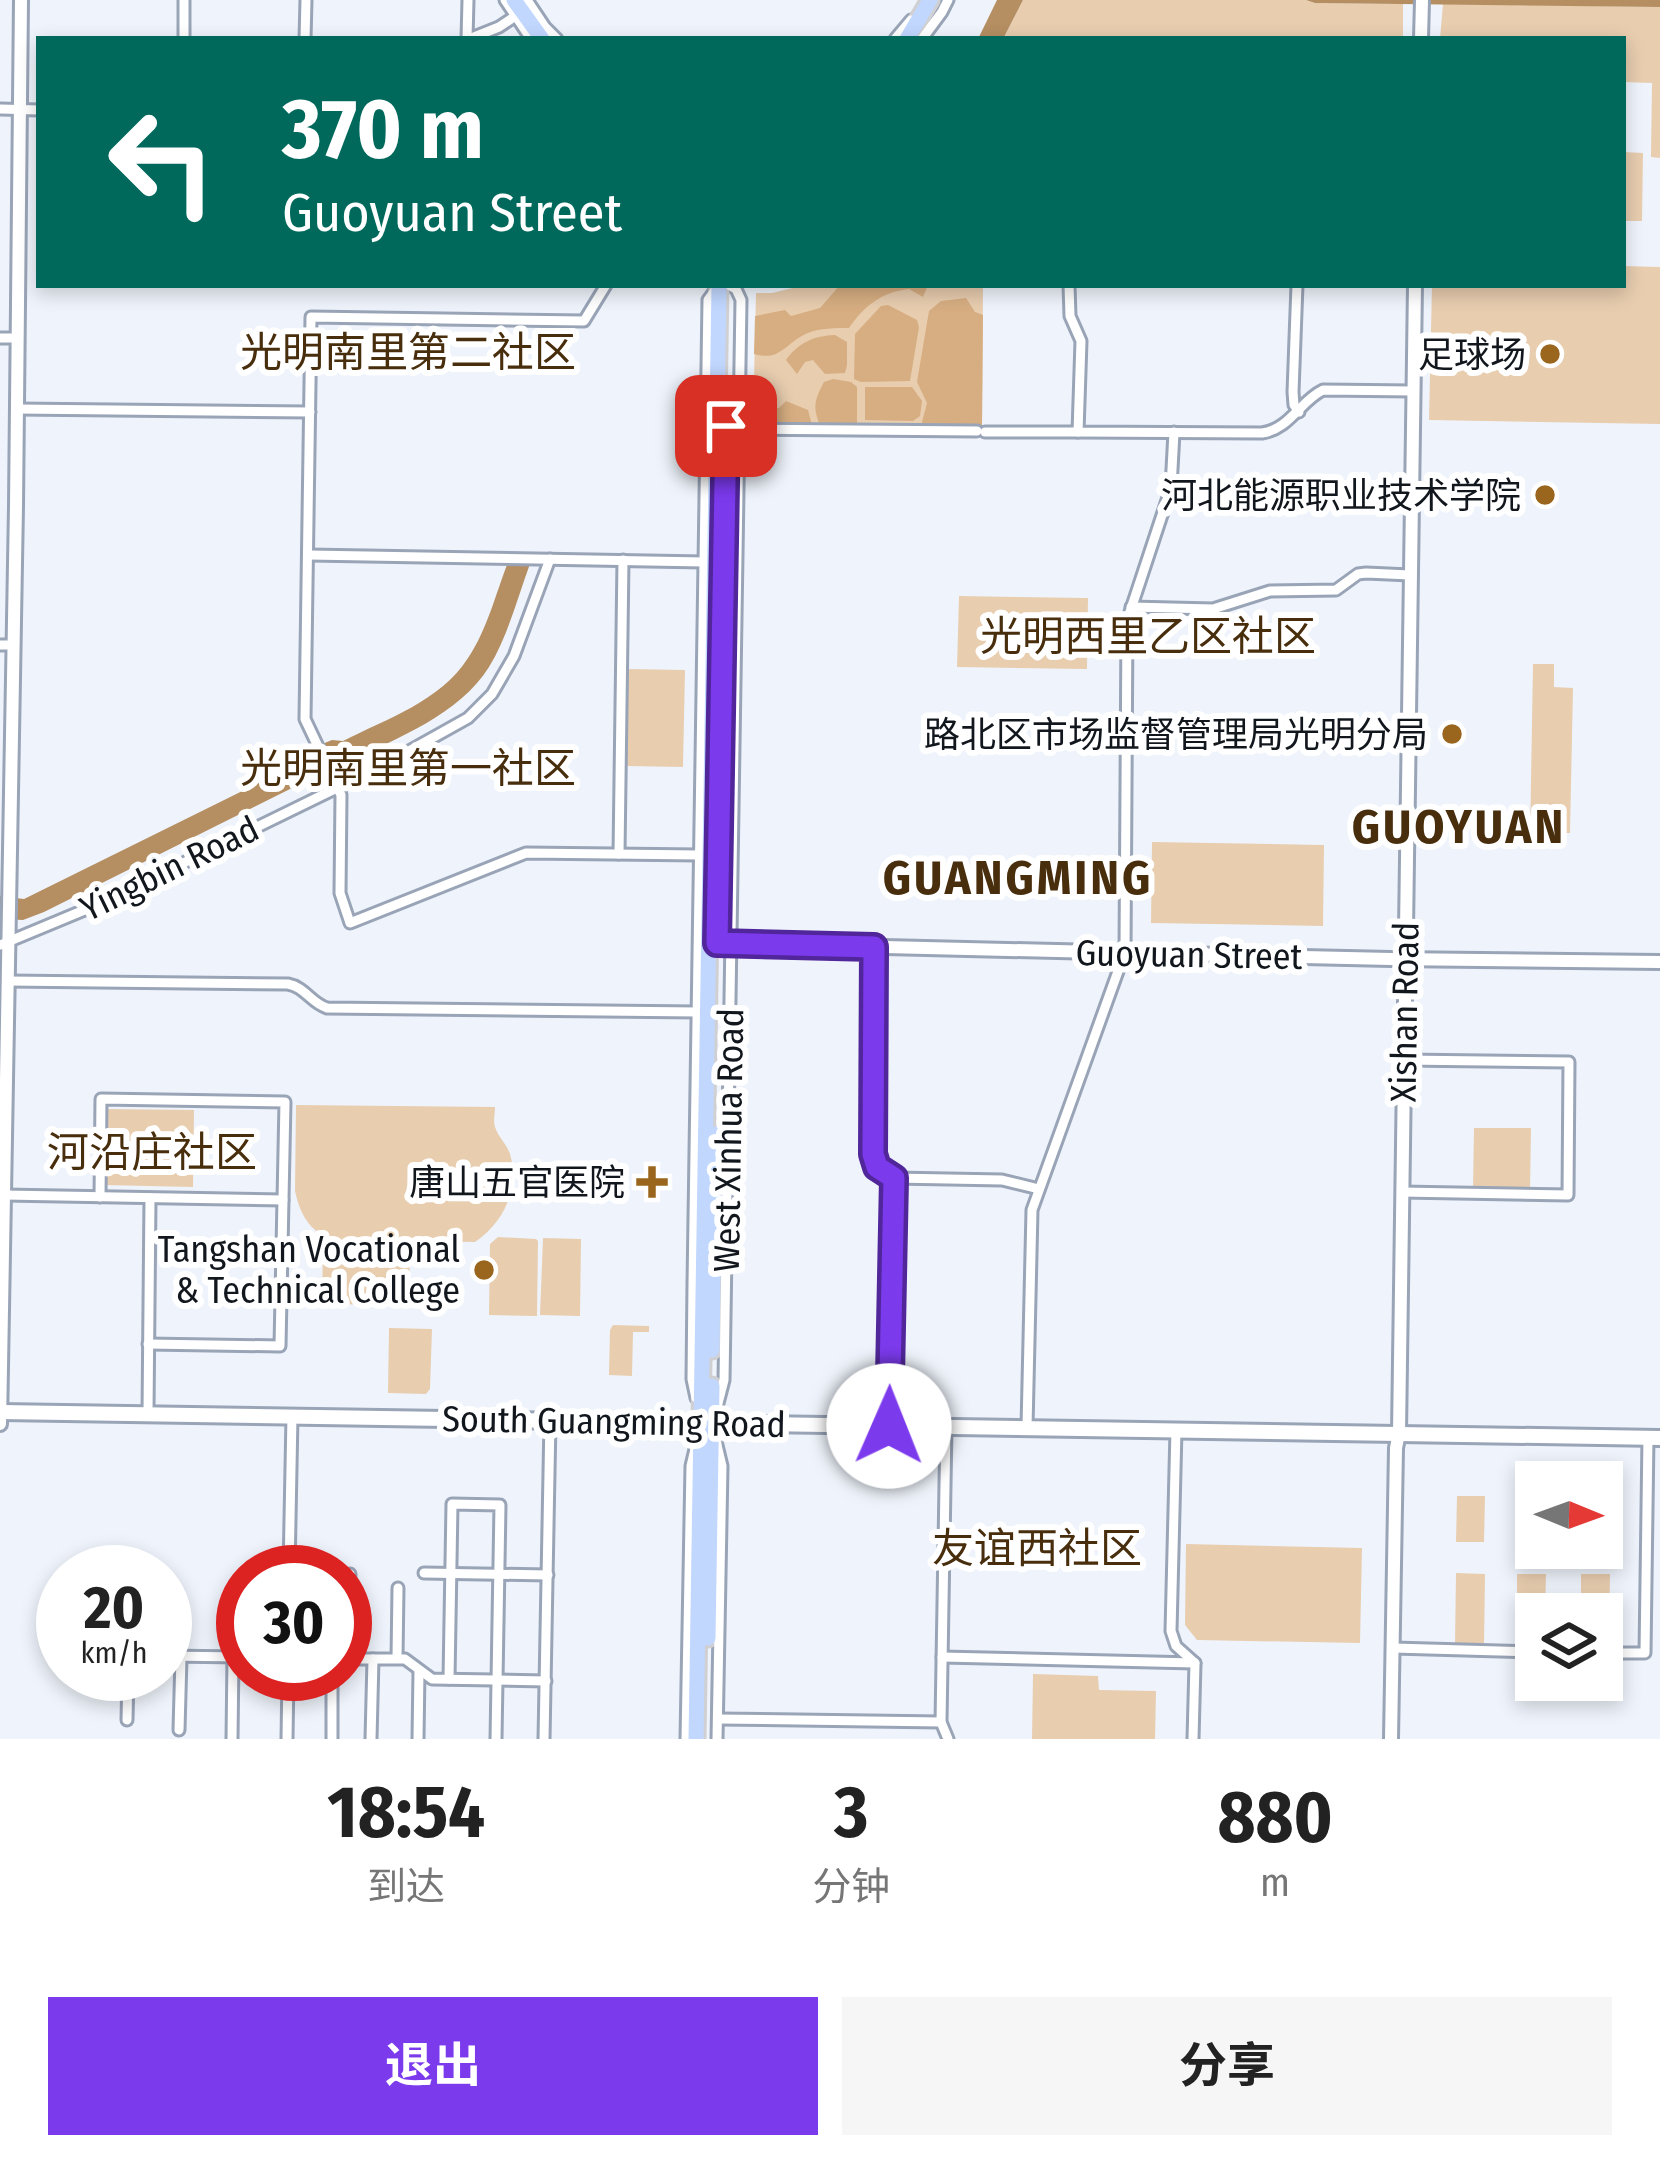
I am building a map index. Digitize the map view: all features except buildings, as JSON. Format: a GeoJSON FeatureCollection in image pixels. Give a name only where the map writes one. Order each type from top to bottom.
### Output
{"type":"FeatureCollection","features":[{"type":"Feature","properties":{"kind":"main road"},"geometry":{"type":"LineString","coordinates":[[908,36],[926,0]]}},
{"type":"Feature","properties":{"kind":"main road"},"geometry":{"type":"LineString","coordinates":[[514,9],[539,36]]}},
{"type":"Feature","properties":{"kind":"main road","name":"West Xinhua Road"},"geometry":{"type":"LineString","coordinates":[[706,1739],[717,381],[723,288]]}},
{"type":"Feature","properties":{"kind":"main road","name":"West Xinhua Road"},"geometry":{"type":"LineString","coordinates":[[696,1739],[724,944],[723,288]]}},
{"type":"Feature","properties":{"kind":"main road","name":"South Guangming Road"},"geometry":{"type":"LineString","coordinates":[[0,1412],[1654,1438]]}},
{"type":"Feature","properties":{"kind":"street"},"geometry":{"type":"LineString","coordinates":[[0,1424],[10,888],[7,645],[17,409],[21,0]]}},
{"type":"Feature","properties":{"kind":"street"},"geometry":{"type":"LineString","coordinates":[[184,0],[184,36]]}},
{"type":"Feature","properties":{"kind":"street"},"geometry":{"type":"LineString","coordinates":[[305,0],[305,36]]}},
{"type":"Feature","properties":{"kind":"street"},"geometry":{"type":"LineString","coordinates":[[468,0],[468,36]]}},
{"type":"Feature","properties":{"kind":"street"},"geometry":{"type":"LineString","coordinates":[[505,0],[529,36]]}},
{"type":"Feature","properties":{"kind":"street"},"geometry":{"type":"LineString","coordinates":[[527,0],[554,36]]}},
{"type":"Feature","properties":{"kind":"street"},"geometry":{"type":"LineString","coordinates":[[898,36],[926,0]]}},
{"type":"Feature","properties":{"kind":"street"},"geometry":{"type":"LineString","coordinates":[[924,36],[948,0]]}},
{"type":"Feature","properties":{"kind":"street"},"geometry":{"type":"LineString","coordinates":[[1421,36],[1422,0]]}},
{"type":"Feature","properties":{"kind":"street"},"geometry":{"type":"LineString","coordinates":[[476,36],[499,28],[514,9]]}},
{"type":"Feature","properties":{"kind":"street"},"geometry":{"type":"LineString","coordinates":[[0,109],[36,110]]}},
{"type":"Feature","properties":{"kind":"street"},"geometry":{"type":"LineString","coordinates":[[604,288],[584,321],[311,317],[305,719],[341,795],[340,893],[350,923],[526,853],[699,855]]}},
{"type":"Feature","properties":{"kind":"street","name":"West Xinhua Road"},"geometry":{"type":"LineString","coordinates":[[717,1739],[722,1466],[692,1379],[708,300],[720,288]]}},
{"type":"Feature","properties":{"kind":"street","name":"West Xinhua Road"},"geometry":{"type":"LineString","coordinates":[[724,944],[741,300],[731,288]]}},
{"type":"Feature","properties":{"kind":"street"},"geometry":{"type":"LineString","coordinates":[[1069,288],[1070,316],[1081,341],[1078,432]]}},
{"type":"Feature","properties":{"kind":"street"},"geometry":{"type":"LineString","coordinates":[[1297,288],[1293,392],[1299,412]]}},
{"type":"Feature","properties":{"kind":"street","name":"Xishan Road"},"geometry":{"type":"LineString","coordinates":[[1391,1739],[1415,288]]}},
{"type":"Feature","properties":{"kind":"street"},"geometry":{"type":"LineString","coordinates":[[0,338],[17,338]]}},
{"type":"Feature","properties":{"kind":"street"},"geometry":{"type":"LineString","coordinates":[[707,362],[717,381]]}},
{"type":"Feature","properties":{"kind":"street"},"geometry":{"type":"LineString","coordinates":[[739,429],[1273,431],[1323,390],[1413,391]]}},
{"type":"Feature","properties":{"kind":"street"},"geometry":{"type":"LineString","coordinates":[[17,409],[310,412]]}},
{"type":"Feature","properties":{"kind":"street"},"geometry":{"type":"LineString","coordinates":[[1027,1427],[1032,1210],[1125,952],[1127,621],[1171,488],[1174,432]]}},
{"type":"Feature","properties":{"kind":"street"},"geometry":{"type":"LineString","coordinates":[[309,555],[704,562]]}},
{"type":"Feature","properties":{"kind":"street","name":"Yingbin Road"},"geometry":{"type":"LineString","coordinates":[[9,939],[94,906],[468,718],[493,694],[514,656],[546,559]]}},
{"type":"Feature","properties":{"kind":"street"},"geometry":{"type":"LineString","coordinates":[[619,854],[623,560]]}},
{"type":"Feature","properties":{"kind":"street"},"geometry":{"type":"LineString","coordinates":[[1131,607],[1213,609],[1270,590],[1336,590],[1358,574],[1410,575]]}},
{"type":"Feature","properties":{"kind":"street","name":"Guoyuan Street"},"geometry":{"type":"LineString","coordinates":[[724,944],[1660,962]]}},
{"type":"Feature","properties":{"kind":"street"},"geometry":{"type":"LineString","coordinates":[[874,947],[873,1154],[877,1167],[894,1178],[998,1179],[1039,1189]]}},
{"type":"Feature","properties":{"kind":"street"},"geometry":{"type":"LineString","coordinates":[[8,981],[288,984],[327,1008],[697,1012]]}},
{"type":"Feature","properties":{"kind":"street"},"geometry":{"type":"LineString","coordinates":[[1402,1192],[1568,1195],[1569,1062],[1403,1060]]}},
{"type":"Feature","properties":{"kind":"street"},"geometry":{"type":"LineString","coordinates":[[100,1197],[101,1099],[285,1102],[280,1346],[148,1344]]}},
{"type":"Feature","properties":{"kind":"street"},"geometry":{"type":"LineString","coordinates":[[889,1426],[894,1178]]}},
{"type":"Feature","properties":{"kind":"street"},"geometry":{"type":"LineString","coordinates":[[4,1195],[283,1200]]}},
{"type":"Feature","properties":{"kind":"street"},"geometry":{"type":"LineString","coordinates":[[148,1413],[150,1198]]}},
{"type":"Feature","properties":{"kind":"street"},"geometry":{"type":"LineString","coordinates":[[290,1545],[292,1416]]}},
{"type":"Feature","properties":{"kind":"street"},"geometry":{"type":"LineString","coordinates":[[544,1739],[550,1420]]}},
{"type":"Feature","properties":{"kind":"street","name":"West Xinhua Road"},"geometry":{"type":"LineString","coordinates":[[686,1739],[691,1466],[707,1422]]}},
{"type":"Feature","properties":{"kind":"street"},"geometry":{"type":"LineString","coordinates":[[946,1426],[941,1722],[948,1739]]}},
{"type":"Feature","properties":{"kind":"street"},"geometry":{"type":"LineString","coordinates":[[1176,1430],[1171,1631],[1176,1646],[1195,1663],[1193,1739]]}},
{"type":"Feature","properties":{"kind":"street"},"geometry":{"type":"LineString","coordinates":[[1623,1653],[1645,1653],[1654,1438]]}},
{"type":"Feature","properties":{"kind":"street"},"geometry":{"type":"LineString","coordinates":[[449,1679],[452,1504],[500,1504],[496,1739]]}},
{"type":"Feature","properties":{"kind":"street"},"geometry":{"type":"LineString","coordinates":[[424,1574],[548,1575]]}},
{"type":"Feature","properties":{"kind":"street"},"geometry":{"type":"LineString","coordinates":[[397,1658],[398,1588]]}},
{"type":"Feature","properties":{"kind":"street"},"geometry":{"type":"LineString","coordinates":[[1393,1648],[1515,1651]]}},
{"type":"Feature","properties":{"kind":"street"},"geometry":{"type":"LineString","coordinates":[[942,1657],[1195,1663]]}},
{"type":"Feature","properties":{"kind":"street"},"geometry":{"type":"LineString","coordinates":[[371,1739],[373,1659],[411,1662],[432,1679],[546,1681]]}},
{"type":"Feature","properties":{"kind":"street"},"geometry":{"type":"LineString","coordinates":[[418,1739],[419,1671]]}},
{"type":"Feature","properties":{"kind":"street"},"geometry":{"type":"LineString","coordinates":[[127,1701],[127,1720]]}},
{"type":"Feature","properties":{"kind":"street"},"geometry":{"type":"LineString","coordinates":[[179,1730],[180,1701]]}},
{"type":"Feature","properties":{"kind":"street"},"geometry":{"type":"LineString","coordinates":[[232,1739],[235,1701]]}},
{"type":"Feature","properties":{"kind":"street"},"geometry":{"type":"LineString","coordinates":[[287,1739],[288,1701]]}},
{"type":"Feature","properties":{"kind":"street"},"geometry":{"type":"LineString","coordinates":[[332,1701],[332,1739]]}},
{"type":"Feature","properties":{"kind":"street"},"geometry":{"type":"LineString","coordinates":[[718,1719],[941,1722]]}},
{"type":"Feature","properties":{"kind":"shaded area"},"geometry":{"type":"Polygon","coordinates":[[[997,0],[1023,0],[1005,36],[979,36],[997,0]]]}},
{"type":"Feature","properties":{"kind":"shaded area"},"geometry":{"type":"Polygon","coordinates":[[[1023,0],[1403,4],[1403,36],[1005,36],[1023,0]]]}},
{"type":"Feature","properties":{"kind":"shaded area"},"geometry":{"type":"Polygon","coordinates":[[[1306,0],[1660,0],[1660,7],[1315,3],[1306,0]]]}},
{"type":"Feature","properties":{"kind":"shaded area"},"geometry":{"type":"Polygon","coordinates":[[[1443,4],[1660,7],[1660,158],[1651,157],[1652,83],[1626,82],[1626,36],[1440,36],[1443,4]]]}},
{"type":"Feature","properties":{"kind":"shaded area"},"geometry":{"type":"Polygon","coordinates":[[[1626,152],[1643,153],[1642,221],[1626,221],[1626,152]]]}},
{"type":"Feature","properties":{"kind":"shaded area"},"geometry":{"type":"Polygon","coordinates":[[[1626,266],[1660,267],[1660,424],[1429,420],[1432,288],[1626,288],[1626,266]]]}},
{"type":"Feature","properties":{"kind":"shaded area"},"geometry":{"type":"Polygon","coordinates":[[[793,288],[983,288],[982,426],[753,424],[756,293],[793,288]]]}},
{"type":"Feature","properties":{"kind":"shaded area"},"geometry":{"type":"Polygon","coordinates":[[[837,288],[927,288],[923,297],[909,289],[882,297],[849,328],[813,331],[777,353],[754,354],[755,316],[785,310],[791,316],[820,308],[837,288]]]}},
{"type":"Feature","properties":{"kind":"shaded area"},"geometry":{"type":"Polygon","coordinates":[[[966,298],[983,315],[982,426],[921,426],[927,403],[917,382],[929,311],[941,301],[966,298]]]}},
{"type":"Feature","properties":{"kind":"shaded area"},"geometry":{"type":"Polygon","coordinates":[[[881,306],[917,320],[910,381],[861,382],[854,379],[855,334],[881,306]]]}},
{"type":"Feature","properties":{"kind":"shaded area"},"geometry":{"type":"Polygon","coordinates":[[[835,335],[847,342],[845,373],[825,374],[813,360],[805,362],[797,374],[786,360],[808,341],[835,335]]]}},
{"type":"Feature","properties":{"kind":"shaded area"},"geometry":{"type":"Polygon","coordinates":[[[833,379],[857,387],[857,426],[820,425],[817,398],[824,382],[833,379]]]}},
{"type":"Feature","properties":{"kind":"shaded area"},"geometry":{"type":"Polygon","coordinates":[[[865,387],[912,387],[922,401],[920,416],[913,421],[865,420],[865,387]]]}},
{"type":"Feature","properties":{"kind":"shaded area"},"geometry":{"type":"Polygon","coordinates":[[[786,401],[808,410],[812,425],[753,424],[753,407],[779,408],[786,401]]]}},
{"type":"Feature","properties":{"kind":"shaded area"},"geometry":{"type":"Polygon","coordinates":[[[531,561],[489,667],[444,712],[339,771],[318,775],[44,912],[23,920],[0,919],[0,896],[24,899],[311,757],[315,747],[343,741],[428,697],[457,673],[475,647],[508,562],[531,561]]]}},
{"type":"Feature","properties":{"kind":"shaded area"},"geometry":{"type":"Polygon","coordinates":[[[959,596],[1088,598],[1087,669],[957,667],[959,596]]]}},
{"type":"Feature","properties":{"kind":"shaded area"},"geometry":{"type":"Polygon","coordinates":[[[1533,664],[1554,664],[1554,687],[1573,688],[1570,833],[1546,833],[1545,841],[1530,840],[1533,664]]]}},
{"type":"Feature","properties":{"kind":"shaded area"},"geometry":{"type":"Polygon","coordinates":[[[627,669],[685,670],[683,767],[626,766],[627,669]]]}},
{"type":"Feature","properties":{"kind":"shaded area"},"geometry":{"type":"Polygon","coordinates":[[[1152,842],[1324,845],[1323,926],[1151,923],[1152,842]]]}},
{"type":"Feature","properties":{"kind":"shaded area"},"geometry":{"type":"Polygon","coordinates":[[[296,1105],[495,1107],[495,1127],[513,1167],[507,1203],[494,1225],[475,1242],[410,1241],[409,1305],[322,1304],[323,1240],[330,1239],[311,1226],[297,1199],[296,1105]]]}},
{"type":"Feature","properties":{"kind":"shaded area"},"geometry":{"type":"Polygon","coordinates":[[[104,1109],[194,1110],[193,1187],[103,1185],[104,1109]]]}},
{"type":"Feature","properties":{"kind":"shaded area"},"geometry":{"type":"Polygon","coordinates":[[[1474,1128],[1531,1128],[1530,1191],[1473,1190],[1474,1128]]]}},
{"type":"Feature","properties":{"kind":"shaded area"},"geometry":{"type":"Polygon","coordinates":[[[498,1237],[538,1241],[537,1316],[489,1315],[490,1244],[498,1237]]]}},
{"type":"Feature","properties":{"kind":"shaded area"},"geometry":{"type":"Polygon","coordinates":[[[543,1238],[581,1239],[580,1316],[540,1315],[543,1238]]]}},
{"type":"Feature","properties":{"kind":"shaded area"},"geometry":{"type":"Polygon","coordinates":[[[613,1325],[649,1326],[649,1332],[633,1332],[632,1376],[609,1375],[613,1325]]]}},
{"type":"Feature","properties":{"kind":"shaded area"},"geometry":{"type":"Polygon","coordinates":[[[389,1328],[432,1329],[426,1394],[388,1393],[389,1328]]]}},
{"type":"Feature","properties":{"kind":"shaded area"},"geometry":{"type":"Polygon","coordinates":[[[1457,1496],[1485,1496],[1484,1542],[1456,1542],[1457,1496]]]}},
{"type":"Feature","properties":{"kind":"shaded area"},"geometry":{"type":"Polygon","coordinates":[[[1186,1544],[1362,1548],[1360,1643],[1197,1640],[1185,1625],[1186,1544]]]}},
{"type":"Feature","properties":{"kind":"shaded area"},"geometry":{"type":"Polygon","coordinates":[[[1456,1573],[1485,1574],[1484,1646],[1455,1645],[1456,1573]]]}},
{"type":"Feature","properties":{"kind":"shaded area"},"geometry":{"type":"Polygon","coordinates":[[[1517,1574],[1546,1574],[1546,1593],[1517,1593],[1517,1574]]]}},
{"type":"Feature","properties":{"kind":"shaded area"},"geometry":{"type":"Polygon","coordinates":[[[1581,1574],[1610,1574],[1610,1593],[1581,1593],[1581,1574]]]}},
{"type":"Feature","properties":{"kind":"shaded area"},"geometry":{"type":"Polygon","coordinates":[[[1033,1674],[1098,1676],[1099,1690],[1156,1691],[1155,1739],[1032,1739],[1033,1674]]]}},
{"type":"Feature","properties":{"kind":"place","name":"足球场"},"geometry":{"type":"Point","coordinates":[1550,354]}},
{"type":"Feature","properties":{"kind":"place","name":"河北能源职业技术学院"},"geometry":{"type":"Point","coordinates":[1545,495]}},
{"type":"Feature","properties":{"kind":"place","name":"路北区市场监督管理局光明分局"},"geometry":{"type":"Point","coordinates":[1452,734]}},
{"type":"Feature","properties":{"kind":"place","name":"唐山五官医院"},"geometry":{"type":"Point","coordinates":[652,1182]}},
{"type":"Feature","properties":{"kind":"place","name":"Tangshan Vocational & Technical College"},"geometry":{"type":"Point","coordinates":[484,1270]}},
{"type":"Feature","properties":{"kind":"district","name":"光明南里第二社区"},"geometry":{"type":"Point","coordinates":[408,352]}},
{"type":"Feature","properties":{"kind":"district","name":"光明西里乙区社区"},"geometry":{"type":"Point","coordinates":[1148,636]}},
{"type":"Feature","properties":{"kind":"district","name":"光明南里第一社区"},"geometry":{"type":"Point","coordinates":[408,768]}},
{"type":"Feature","properties":{"kind":"district","name":"GUOYUAN"},"geometry":{"type":"Point","coordinates":[1459,826]}},
{"type":"Feature","properties":{"kind":"district","name":"GUANGMING"},"geometry":{"type":"Point","coordinates":[1018,877]}},
{"type":"Feature","properties":{"kind":"district","name":"河沿庄社区"},"geometry":{"type":"Point","coordinates":[152,1152]}},
{"type":"Feature","properties":{"kind":"district","name":"友谊西社区"},"geometry":{"type":"Point","coordinates":[1037,1548]}},
{"type":"Feature","properties":{"kind":"route"},"geometry":{"type":"LineString","coordinates":[[726,426],[717,943],[874,947],[873,1160],[894,1178],[889,1426]]}}]}
